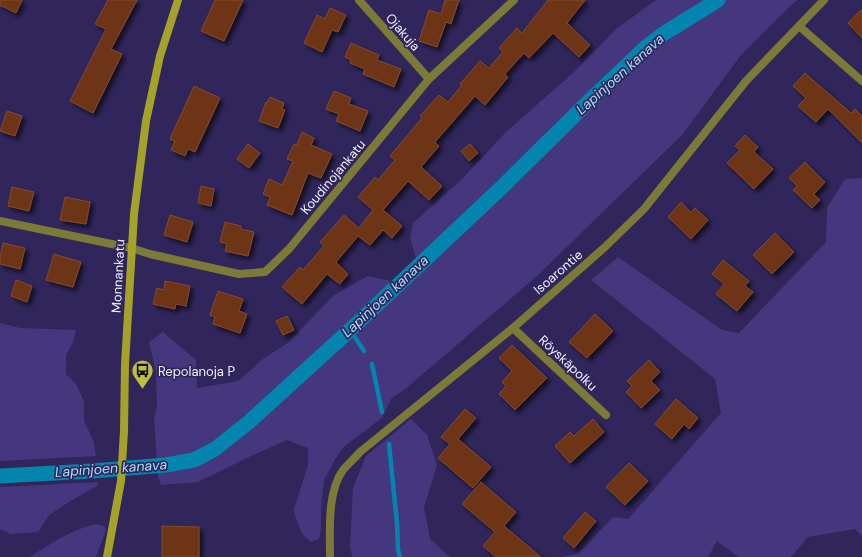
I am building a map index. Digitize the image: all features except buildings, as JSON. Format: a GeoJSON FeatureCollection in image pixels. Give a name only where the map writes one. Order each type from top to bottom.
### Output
{"type":"FeatureCollection","features":[{"type":"Feature","properties":{"kind":"main road","name":"Monnankatu"},"geometry":{"type":"LineString","coordinates":[[107,557],[121,481],[124,431],[125,364],[134,214],[146,121],[160,56],[178,0]]}},
{"type":"Feature","properties":{"kind":"street","name":"Ojakuja"},"geometry":{"type":"LineString","coordinates":[[359,0],[429,79]]}},
{"type":"Feature","properties":{"kind":"street","name":"Koudinojankatu"},"geometry":{"type":"LineString","coordinates":[[0,221],[132,248],[150,254],[238,274],[265,272],[289,249],[429,79],[514,0]]}},
{"type":"Feature","properties":{"kind":"street","name":"Isoarontie"},"geometry":{"type":"LineString","coordinates":[[330,557],[330,512],[334,488],[342,471],[360,452],[513,328],[605,247],[644,209],[746,81],[824,0]]}},
{"type":"Feature","properties":{"kind":"street"},"geometry":{"type":"LineString","coordinates":[[799,26],[862,81]]}},
{"type":"Feature","properties":{"kind":"street","name":"Röyskäpolku"},"geometry":{"type":"LineString","coordinates":[[513,328],[606,415]]}},
{"type":"Feature","properties":{"kind":"shaded area"},"geometry":{"type":"Polygon","coordinates":[[[656,0],[797,0],[741,55],[682,135],[537,276],[409,386],[391,399],[382,418],[346,445],[338,454],[324,480],[319,539],[311,542],[302,534],[294,509],[308,465],[308,448],[287,440],[198,482],[161,485],[158,477],[154,420],[157,406],[156,372],[149,342],[163,332],[196,360],[197,388],[238,381],[263,359],[289,342],[334,295],[368,276],[396,282],[418,265],[410,238],[413,223],[462,179],[506,132],[574,72],[616,29],[656,0]]]}},
{"type":"Feature","properties":{"kind":"shaded area"},"geometry":{"type":"Polygon","coordinates":[[[862,178],[862,536],[855,529],[808,537],[791,557],[739,557],[717,541],[708,557],[562,557],[579,553],[613,517],[628,519],[721,413],[715,379],[591,280],[618,257],[722,330],[739,333],[826,242],[827,208],[845,179],[862,178]]]}},
{"type":"Feature","properties":{"kind":"shaded area"},"geometry":{"type":"Polygon","coordinates":[[[0,323],[20,328],[76,330],[73,342],[66,355],[66,374],[76,384],[84,401],[84,421],[94,442],[96,456],[0,461],[0,323]]]}},
{"type":"Feature","properties":{"kind":"shaded area"},"geometry":{"type":"Polygon","coordinates":[[[411,419],[427,435],[437,465],[424,507],[430,539],[450,557],[352,557],[350,545],[353,488],[366,456],[411,419]]]}},
{"type":"Feature","properties":{"kind":"shaded area"},"geometry":{"type":"Polygon","coordinates":[[[98,482],[97,486],[49,515],[38,532],[11,534],[0,529],[0,487],[98,482]]]}},
{"type":"Feature","properties":{"kind":"shaded area"},"geometry":{"type":"Polygon","coordinates":[[[96,524],[104,526],[106,530],[96,557],[30,557],[69,533],[96,524]]]}},
{"type":"Feature","properties":{"kind":"waterway","name":"Lapinjoen kanava"},"geometry":{"type":"LineString","coordinates":[[0,476],[166,465],[194,460],[215,449],[249,422],[350,330],[501,188],[644,49],[663,34],[718,0]]}},
{"type":"Feature","properties":{"kind":"waterway"},"geometry":{"type":"LineString","coordinates":[[350,330],[364,351]]}},
{"type":"Feature","properties":{"kind":"waterway"},"geometry":{"type":"LineString","coordinates":[[372,364],[382,412]]}},
{"type":"Feature","properties":{"kind":"waterway"},"geometry":{"type":"LineString","coordinates":[[389,444],[397,523],[398,550],[400,557]]}},
{"type":"Feature","properties":{"kind":"place","name":"Repolanoja P"},"geometry":{"type":"Point","coordinates":[143,390]}}]}
